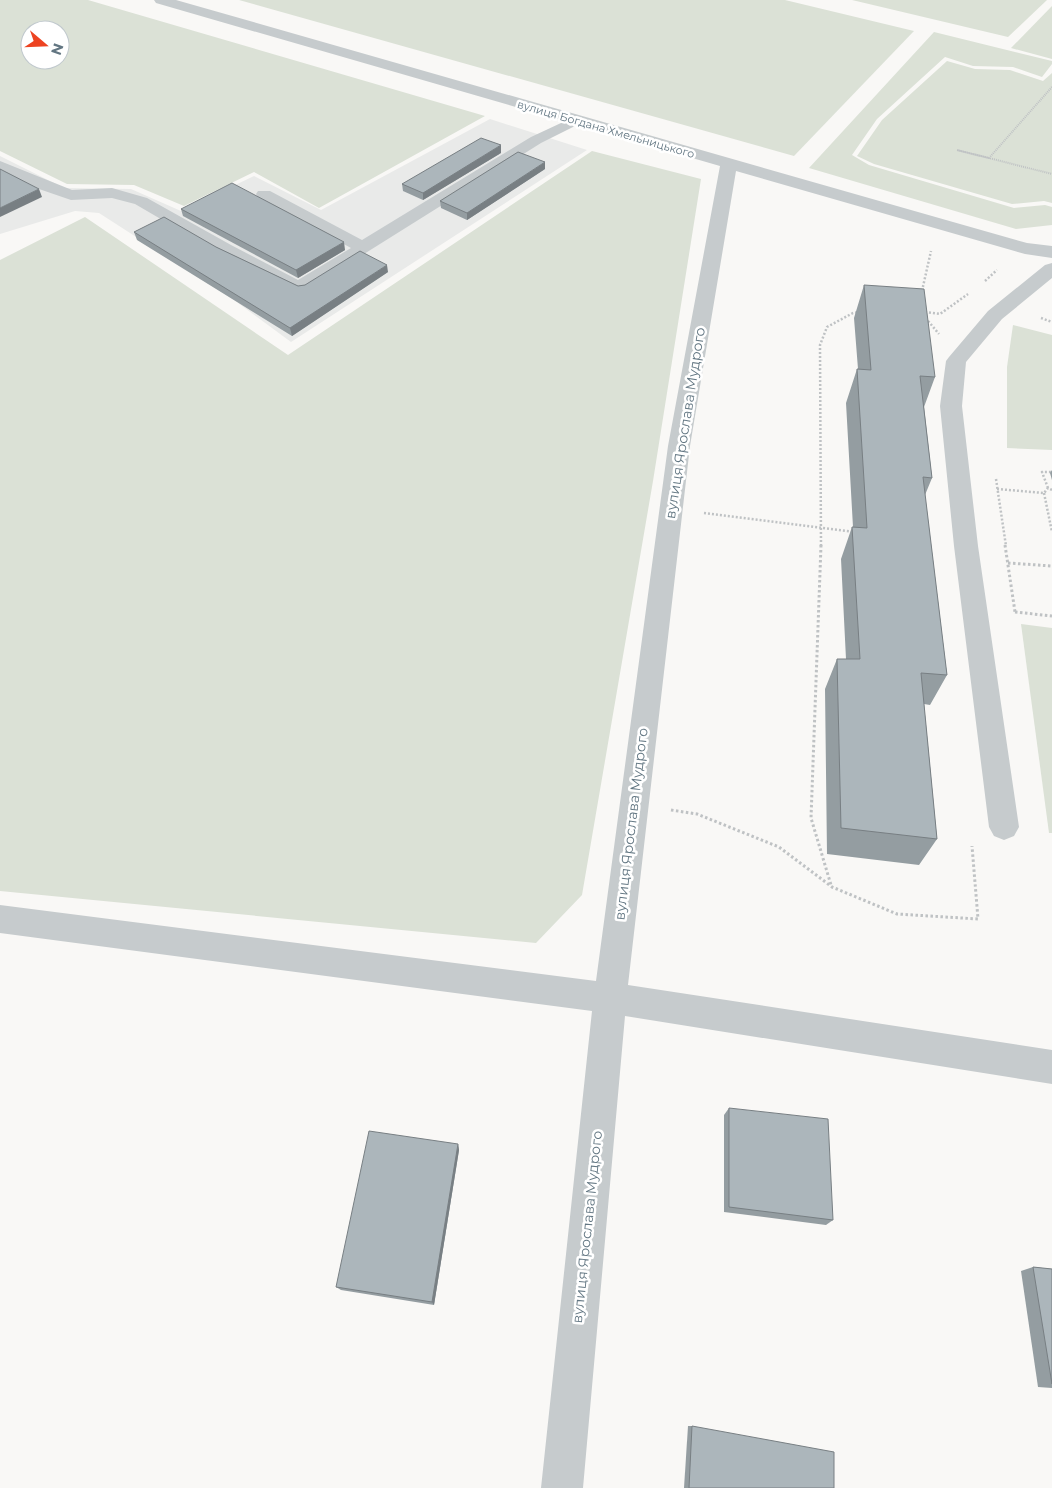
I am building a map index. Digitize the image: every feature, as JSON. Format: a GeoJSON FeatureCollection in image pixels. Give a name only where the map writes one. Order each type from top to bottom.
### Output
{"type":"FeatureCollection","features":[{"type":"Feature","properties":{"kind":"street","name":"вулиця Богдана Хмельницького"},"geometry":{"type":"LineString","coordinates":[[161,0],[729,165],[1025,248],[1052,252]]}},
{"type":"Feature","properties":{"kind":"street","name":"вулиця Ярослава Мудрого"},"geometry":{"type":"LineString","coordinates":[[562,1488],[610,998],[671,509],[681,436],[729,165]]}},
{"type":"Feature","properties":{"kind":"street"},"geometry":{"type":"LineString","coordinates":[[1004,827],[966,546],[952,406],[956,361],[995,315],[1052,269]]}},
{"type":"Feature","properties":{"kind":"street"},"geometry":{"type":"LineString","coordinates":[[0,919],[610,998],[1052,1067]]}},
{"type":"Feature","properties":{"kind":"lane"},"geometry":{"type":"LineString","coordinates":[[0,166],[71,195],[112,193],[141,201],[225,249],[299,288],[536,140],[576,120]]}},
{"type":"Feature","properties":{"kind":"lane"},"geometry":{"type":"LineString","coordinates":[[264,194],[364,248]]}},
{"type":"Feature","properties":{"kind":"path"},"geometry":{"type":"LineString","coordinates":[[1052,87],[989,158],[957,150],[1052,174]]}},
{"type":"Feature","properties":{"kind":"path"},"geometry":{"type":"LineString","coordinates":[[921,293],[928,256],[947,226]]}},
{"type":"Feature","properties":{"kind":"path"},"geometry":{"type":"LineString","coordinates":[[918,311],[940,314],[968,294]]}},
{"type":"Feature","properties":{"kind":"path"},"geometry":{"type":"LineString","coordinates":[[832,887],[811,818],[822,528],[818,394],[820,345],[827,326],[853,313],[861,312]]}},
{"type":"Feature","properties":{"kind":"path"},"geometry":{"type":"LineString","coordinates":[[920,319],[929,322],[942,337]]}},
{"type":"Feature","properties":{"kind":"path"},"geometry":{"type":"LineString","coordinates":[[995,472],[1015,612]]}},
{"type":"Feature","properties":{"kind":"path"},"geometry":{"type":"LineString","coordinates":[[1052,472],[1042,472],[1048,488],[1052,490]]}},
{"type":"Feature","properties":{"kind":"path"},"geometry":{"type":"LineString","coordinates":[[1044,493],[1048,488]]}},
{"type":"Feature","properties":{"kind":"path"},"geometry":{"type":"LineString","coordinates":[[997,489],[1044,493]]}},
{"type":"Feature","properties":{"kind":"path"},"geometry":{"type":"LineString","coordinates":[[1044,493],[1052,532]]}},
{"type":"Feature","properties":{"kind":"path"},"geometry":{"type":"LineString","coordinates":[[671,509],[861,532]]}},
{"type":"Feature","properties":{"kind":"path"},"geometry":{"type":"LineString","coordinates":[[1008,563],[1052,566]]}},
{"type":"Feature","properties":{"kind":"path"},"geometry":{"type":"LineString","coordinates":[[634,804],[698,814],[734,830],[779,846],[832,887],[897,914],[978,919],[972,845]]}},
{"type":"Feature","properties":{"kind":"shaded area"},"geometry":{"type":"Polygon","coordinates":[[[0,0],[88,0],[485,116],[319,208],[254,172],[184,206],[134,185],[67,184],[0,151],[0,0]]]}},
{"type":"Feature","properties":{"kind":"shaded area"},"geometry":{"type":"Polygon","coordinates":[[[239,0],[785,0],[914,31],[794,156],[239,0]]]}},
{"type":"Feature","properties":{"kind":"shaded area"},"geometry":{"type":"Polygon","coordinates":[[[852,0],[1047,0],[1008,37],[852,0]]]}},
{"type":"Feature","properties":{"kind":"shaded area"},"geometry":{"type":"Polygon","coordinates":[[[1052,6],[1052,59],[1011,48],[1052,6]]]}},
{"type":"Feature","properties":{"kind":"shaded area"},"geometry":{"type":"Polygon","coordinates":[[[934,32],[1052,61],[1052,64],[1042,77],[1013,67],[973,66],[945,57],[877,119],[852,155],[869,165],[1014,208],[1045,205],[1052,207],[1052,225],[1016,229],[809,168],[934,32]]]}},
{"type":"Feature","properties":{"kind":"shaded area"},"geometry":{"type":"Polygon","coordinates":[[[947,61],[975,69],[1010,70],[1043,81],[1052,73],[1052,203],[1044,201],[1012,204],[874,164],[857,156],[882,120],[947,61]]]}},
{"type":"Feature","properties":{"kind":"shaded area"},"geometry":{"type":"Polygon","coordinates":[[[490,119],[587,150],[291,342],[234,300],[99,213],[75,211],[0,234],[0,156],[64,188],[131,189],[181,211],[254,176],[321,210],[490,119]]]}},
{"type":"Feature","properties":{"kind":"shaded area"},"geometry":{"type":"Polygon","coordinates":[[[592,151],[701,179],[653,481],[582,895],[536,943],[0,891],[0,260],[85,217],[288,355],[592,151]]]}},
{"type":"Feature","properties":{"kind":"shaded area"},"geometry":{"type":"Polygon","coordinates":[[[1013,325],[1052,335],[1052,450],[1007,448],[1007,367],[1013,325]]]}},
{"type":"Feature","properties":{"kind":"shaded area"},"geometry":{"type":"Polygon","coordinates":[[[1021,624],[1052,628],[1052,833],[1049,833],[1021,624]]]}},
{"type":"Feature","properties":{"kind":"building"},"geometry":{"type":"Polygon","coordinates":[[[481,138],[501,145],[423,193],[402,184],[481,138]]]}},
{"type":"Feature","properties":{"kind":"building"},"geometry":{"type":"Polygon","coordinates":[[[518,152],[545,162],[467,213],[440,201],[518,152]]]}},
{"type":"Feature","properties":{"kind":"building"},"geometry":{"type":"Polygon","coordinates":[[[0,169],[39,189],[0,208],[0,169]]]}},
{"type":"Feature","properties":{"kind":"building"},"geometry":{"type":"Polygon","coordinates":[[[232,183],[344,242],[296,270],[181,209],[232,183]]]}},
{"type":"Feature","properties":{"kind":"building"},"geometry":{"type":"Polygon","coordinates":[[[164,217],[216,247],[298,286],[305,285],[360,251],[387,265],[290,328],[134,232],[164,217]]]}},
{"type":"Feature","properties":{"kind":"building"},"geometry":{"type":"Polygon","coordinates":[[[864,285],[924,289],[935,377],[920,376],[932,478],[923,477],[947,675],[921,673],[937,839],[841,828],[837,659],[860,659],[852,527],[867,528],[857,369],[871,370],[864,285]]]}},
{"type":"Feature","properties":{"kind":"building"},"geometry":{"type":"Polygon","coordinates":[[[729,1108],[828,1119],[833,1220],[729,1207],[729,1108]]]}},
{"type":"Feature","properties":{"kind":"building"},"geometry":{"type":"Polygon","coordinates":[[[369,1131],[458,1144],[432,1302],[336,1287],[369,1131]]]}},
{"type":"Feature","properties":{"kind":"building"},"geometry":{"type":"Polygon","coordinates":[[[1033,1267],[1052,1269],[1052,1384],[1033,1267]]]}},
{"type":"Feature","properties":{"kind":"building"},"geometry":{"type":"Polygon","coordinates":[[[692,1426],[834,1452],[834,1488],[689,1488],[692,1426]]]}}]}
